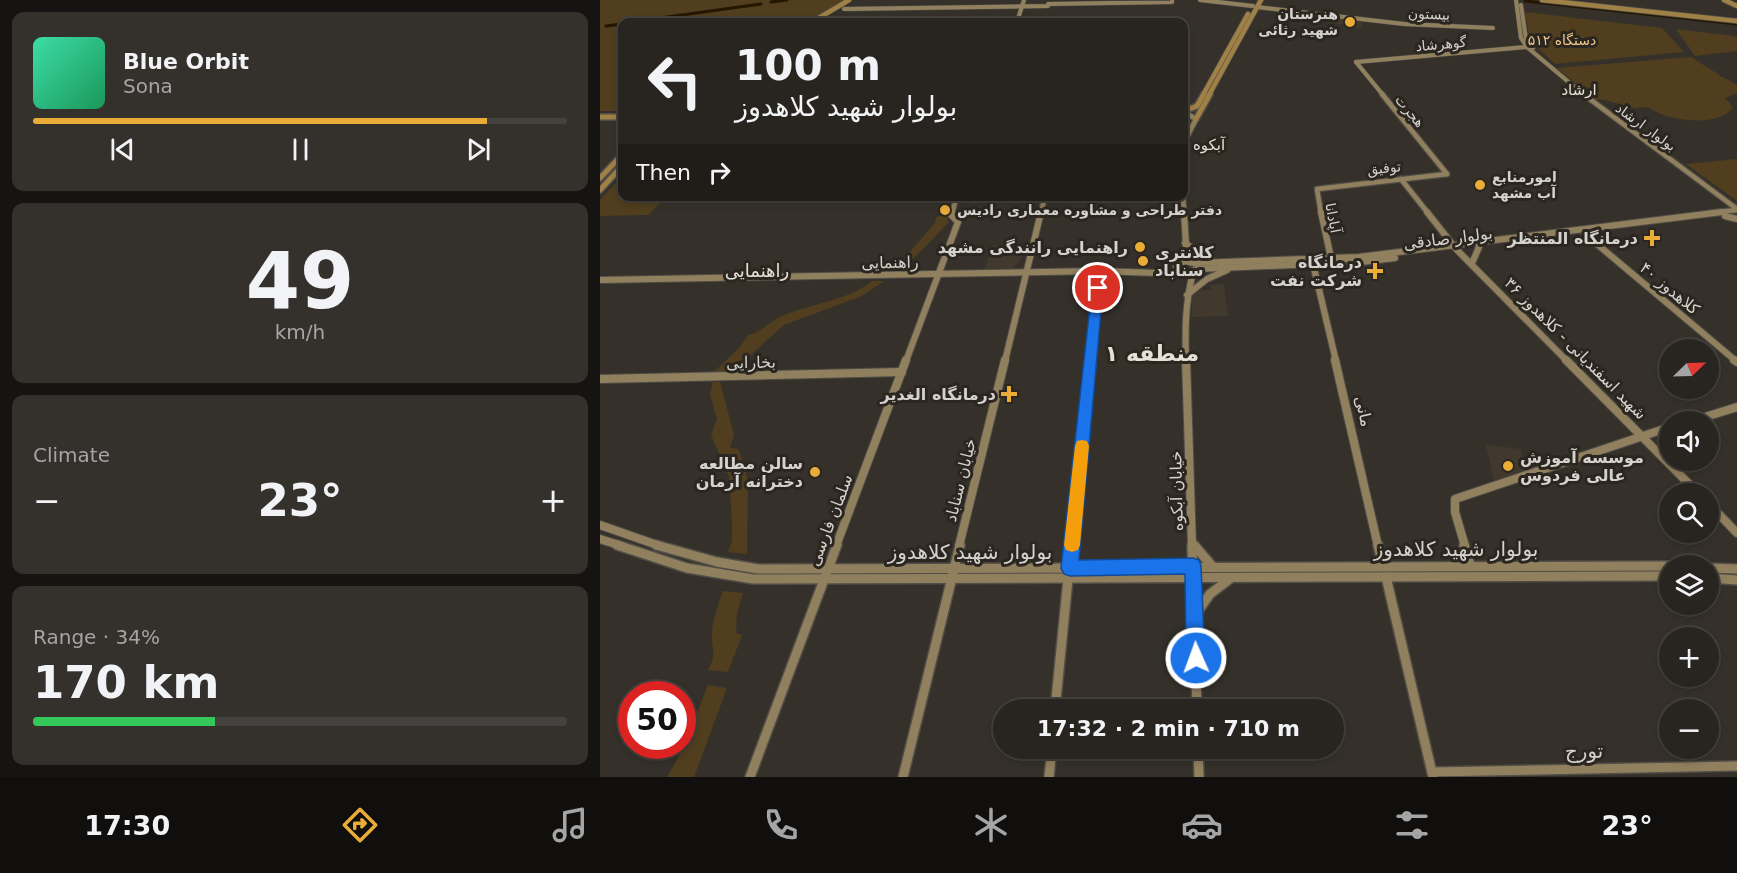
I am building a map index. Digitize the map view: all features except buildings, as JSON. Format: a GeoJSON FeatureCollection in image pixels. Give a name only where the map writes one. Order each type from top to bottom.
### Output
{"type":"FeatureCollection","features":[{"type":"Feature","properties":{"kind":"main road"},"geometry":{"type":"LineString","coordinates":[[826,18],[855,0]]}},
{"type":"Feature","properties":{"kind":"main road"},"geometry":{"type":"LineString","coordinates":[[1020,18],[1025,0]]}},
{"type":"Feature","properties":{"kind":"main road","name":"بیستون"},"geometry":{"type":"LineString","coordinates":[[1200,0],[1386,22],[1493,28]]}},
{"type":"Feature","properties":{"kind":"main road"},"geometry":{"type":"LineString","coordinates":[[1188,135],[1255,7],[1256,0]]}},
{"type":"Feature","properties":{"kind":"main road"},"geometry":{"type":"LineString","coordinates":[[1204,105],[1197,113],[1191,113],[1190,110],[1197,106],[1255,7],[1262,0]]}},
{"type":"Feature","properties":{"kind":"main road","name":"بولوار ارشاد"},"geometry":{"type":"LineString","coordinates":[[1518,0],[1521,38],[1527,47],[1737,212]]}},
{"type":"Feature","properties":{"kind":"main road","name":"بولوار ارشاد"},"geometry":{"type":"LineString","coordinates":[[1518,0],[1529,44],[1574,84],[1722,197],[1737,212]]}},
{"type":"Feature","properties":{"kind":"main road"},"geometry":{"type":"LineString","coordinates":[[1542,0],[1737,19]]}},
{"type":"Feature","properties":{"kind":"main road"},"geometry":{"type":"LineString","coordinates":[[1564,0],[1737,19]]}},
{"type":"Feature","properties":{"kind":"main road"},"geometry":{"type":"LineString","coordinates":[[1724,0],[1737,4]]}},
{"type":"Feature","properties":{"kind":"main road"},"geometry":{"type":"LineString","coordinates":[[1731,0],[1737,4]]}},
{"type":"Feature","properties":{"kind":"main road"},"geometry":{"type":"LineString","coordinates":[[821,18],[851,4],[1024,6],[1172,1]]}},
{"type":"Feature","properties":{"kind":"main road"},"geometry":{"type":"LineString","coordinates":[[844,9],[851,4]]}},
{"type":"Feature","properties":{"kind":"main road","name":"گوهرشاد"},"geometry":{"type":"LineString","coordinates":[[1356,63],[1527,47]]}},
{"type":"Feature","properties":{"kind":"main road","name":"هجرت"},"geometry":{"type":"LineString","coordinates":[[1356,63],[1448,174]]}},
{"type":"Feature","properties":{"kind":"main road"},"geometry":{"type":"LineString","coordinates":[[602,115],[618,115]]}},
{"type":"Feature","properties":{"kind":"main road"},"geometry":{"type":"LineString","coordinates":[[1188,115],[1195,121]]}},
{"type":"Feature","properties":{"kind":"main road"},"geometry":{"type":"LineString","coordinates":[[1188,123],[1195,121]]}},
{"type":"Feature","properties":{"kind":"main road"},"geometry":{"type":"LineString","coordinates":[[600,178],[618,161]]}},
{"type":"Feature","properties":{"kind":"main road"},"geometry":{"type":"LineString","coordinates":[[600,190],[618,170]]}},
{"type":"Feature","properties":{"kind":"main road","name":"توفیق"},"geometry":{"type":"LineString","coordinates":[[1324,187],[1448,174]]}},
{"type":"Feature","properties":{"kind":"main road","name":"شهید اسفندیانی - کلاهدوز ۳۶"},"geometry":{"type":"LineString","coordinates":[[1401,179],[1455,248],[1659,449]]}},
{"type":"Feature","properties":{"kind":"main road","name":"آپادانا"},"geometry":{"type":"LineString","coordinates":[[1324,187],[1317,189],[1316,192],[1331,258]]}},
{"type":"Feature","properties":{"kind":"main road"},"geometry":{"type":"LineString","coordinates":[[1716,213],[1721,209],[1722,197]]}},
{"type":"Feature","properties":{"kind":"main road","name":"سلمان فارسی"},"geometry":{"type":"LineString","coordinates":[[750,777],[958,222],[951,215],[955,201]]}},
{"type":"Feature","properties":{"kind":"main road","name":"خیابان سناباد"},"geometry":{"type":"LineString","coordinates":[[903,777],[1045,201]]}},
{"type":"Feature","properties":{"kind":"main road","name":"خیابان آبکوه"},"geometry":{"type":"LineString","coordinates":[[1183,201],[1185,243],[1191,265],[1185,321],[1197,699]]}},
{"type":"Feature","properties":{"kind":"main road","name":"بولوار صادقی"},"geometry":{"type":"LineString","coordinates":[[1191,265],[1238,267],[1371,261],[1737,212]]}},
{"type":"Feature","properties":{"kind":"main road","name":"بولوار صادقی"},"geometry":{"type":"LineString","coordinates":[[1191,265],[1212,262],[1359,257],[1479,247],[1725,216],[1737,212]]}},
{"type":"Feature","properties":{"kind":"main road","name":"کلاهدوز ۴۰"},"geometry":{"type":"LineString","coordinates":[[1585,234],[1737,362]]}},
{"type":"Feature","properties":{"kind":"main road"},"geometry":{"type":"LineString","coordinates":[[1185,243],[1202,258],[1212,262]]}},
{"type":"Feature","properties":{"kind":"main road"},"geometry":{"type":"LineString","coordinates":[[1471,262],[1479,247]]}},
{"type":"Feature","properties":{"kind":"main road"},"geometry":{"type":"LineString","coordinates":[[1029,261],[1034,267],[1044,272]]}},
{"type":"Feature","properties":{"kind":"main road","name":"مانی"},"geometry":{"type":"LineString","coordinates":[[1313,264],[1383,566]]}},
{"type":"Feature","properties":{"kind":"main road"},"geometry":{"type":"LineString","coordinates":[[1151,271],[1174,265],[1191,265]]}},
{"type":"Feature","properties":{"kind":"main road"},"geometry":{"type":"LineString","coordinates":[[1180,273],[1176,269],[1177,265],[1191,265]]}},
{"type":"Feature","properties":{"kind":"main road","name":"راهنمایی"},"geometry":{"type":"LineString","coordinates":[[600,280],[1099,271],[1180,273],[1191,265]]}},
{"type":"Feature","properties":{"kind":"main road"},"geometry":{"type":"LineString","coordinates":[[1187,296],[1207,279],[1238,267]]}},
{"type":"Feature","properties":{"kind":"main road"},"geometry":{"type":"LineString","coordinates":[[1070,568],[1099,271]]}},
{"type":"Feature","properties":{"kind":"main road","name":"بخارایی"},"geometry":{"type":"LineString","coordinates":[[600,379],[902,372]]}},
{"type":"Feature","properties":{"kind":"main road"},"geometry":{"type":"LineString","coordinates":[[1719,413],[1737,407]]}},
{"type":"Feature","properties":{"kind":"main road"},"geometry":{"type":"LineString","coordinates":[[1470,565],[1455,512],[1455,499],[1659,430]]}},
{"type":"Feature","properties":{"kind":"main road","name":"شهید اسفندیانی - کلاهدوز ۳۶"},"geometry":{"type":"LineString","coordinates":[[1643,434],[1689,483]]}},
{"type":"Feature","properties":{"kind":"main road","name":"شهید اسفندیانی - کلاهدوز ۳۶"},"geometry":{"type":"LineString","coordinates":[[1681,471],[1693,483]]}},
{"type":"Feature","properties":{"kind":"main road"},"geometry":{"type":"LineString","coordinates":[[1719,509],[1737,526]]}},
{"type":"Feature","properties":{"kind":"main road"},"geometry":{"type":"LineString","coordinates":[[1719,515],[1737,533]]}},
{"type":"Feature","properties":{"kind":"main road","name":"بولوار شهید کلاهدوز"},"geometry":{"type":"LineString","coordinates":[[600,525],[695,559],[758,569],[1659,566]]}},
{"type":"Feature","properties":{"kind":"main road","name":"بولوار شهید کلاهدوز"},"geometry":{"type":"LineString","coordinates":[[600,539],[687,568],[753,579],[1659,576]]}},
{"type":"Feature","properties":{"kind":"main road"},"geometry":{"type":"LineString","coordinates":[[1192,543],[1212,566]]}},
{"type":"Feature","properties":{"kind":"main road"},"geometry":{"type":"LineString","coordinates":[[1556,565],[1560,576]]}},
{"type":"Feature","properties":{"kind":"main road"},"geometry":{"type":"LineString","coordinates":[[1719,568],[1737,569]]}},
{"type":"Feature","properties":{"kind":"main road"},"geometry":{"type":"LineString","coordinates":[[1386,577],[1432,774]]}},
{"type":"Feature","properties":{"kind":"main road"},"geometry":{"type":"LineString","coordinates":[[1194,617],[1210,594],[1232,578]]}},
{"type":"Feature","properties":{"kind":"main road"},"geometry":{"type":"LineString","coordinates":[[1056,699],[1068,579]]}},
{"type":"Feature","properties":{"kind":"main road"},"geometry":{"type":"LineString","coordinates":[[1719,579],[1737,580]]}},
{"type":"Feature","properties":{"kind":"main road"},"geometry":{"type":"LineString","coordinates":[[1049,777],[1051,759]]}},
{"type":"Feature","properties":{"kind":"main road"},"geometry":{"type":"LineString","coordinates":[[1198,759],[1199,777]]}},
{"type":"Feature","properties":{"kind":"main road","name":"تورج"},"geometry":{"type":"LineString","coordinates":[[1432,774],[1737,766]]}},
{"type":"Feature","properties":{"kind":"shaded area"},"geometry":{"type":"Polygon","coordinates":[[[1313,15],[1362,21],[1361,28],[1310,21],[1313,15]]]}},
{"type":"Feature","properties":{"kind":"shaded area"},"geometry":{"type":"Polygon","coordinates":[[[993,245],[1025,245],[1022,256],[1013,269],[984,270],[993,245]]]}},
{"type":"Feature","properties":{"kind":"shaded area"},"geometry":{"type":"Polygon","coordinates":[[[1224,284],[1228,316],[1192,317],[1192,295],[1200,290],[1211,290],[1210,285],[1224,284]]]}},
{"type":"Feature","properties":{"kind":"shaded area","name":"موسسه آموزش عالی فردوس"},"geometry":{"type":"Polygon","coordinates":[[[1486,445],[1521,449],[1527,470],[1494,481],[1486,445]]]}},
{"type":"Feature","properties":{"kind":"green space"},"geometry":{"type":"Polygon","coordinates":[[[600,0],[844,0],[815,18],[618,18],[618,111],[600,111],[600,0]]]}},
{"type":"Feature","properties":{"kind":"green space","name":"۵۱۲ دستگاه"},"geometry":{"type":"Polygon","coordinates":[[[1525,12],[1662,28],[1684,52],[1555,64],[1530,41],[1525,12]]]}},
{"type":"Feature","properties":{"kind":"green space"},"geometry":{"type":"Polygon","coordinates":[[[1676,29],[1737,37],[1737,51],[1695,56],[1676,29]]]}},
{"type":"Feature","properties":{"kind":"green space"},"geometry":{"type":"Polygon","coordinates":[[[1691,57],[1721,76],[1719,77],[1737,85],[1737,93],[1725,98],[1733,107],[1720,117],[1701,120],[1680,119],[1663,115],[1646,107],[1636,108],[1606,100],[1595,100],[1557,68],[1691,57]]]}},
{"type":"Feature","properties":{"kind":"green space"},"geometry":{"type":"Polygon","coordinates":[[[1737,159],[1737,201],[1686,164],[1737,159]]]}},
{"type":"Feature","properties":{"kind":"green space"},"geometry":{"type":"Polygon","coordinates":[[[618,180],[618,201],[662,201],[648,215],[600,216],[600,200],[618,180]]]}},
{"type":"Feature","properties":{"kind":"green space"},"geometry":{"type":"Polygon","coordinates":[[[945,215],[949,222],[897,272],[900,263],[935,223],[936,217],[945,215]]]}},
{"type":"Feature","properties":{"kind":"green space"},"geometry":{"type":"Polygon","coordinates":[[[872,281],[884,281],[862,296],[784,325],[733,371],[715,371],[739,348],[748,335],[780,317],[851,294],[872,281]]]}},
{"type":"Feature","properties":{"kind":"green space"},"geometry":{"type":"Polygon","coordinates":[[[713,382],[720,382],[734,435],[730,447],[739,450],[748,480],[747,554],[728,552],[732,541],[729,476],[711,435],[717,419],[710,395],[713,382]]]}},
{"type":"Feature","properties":{"kind":"green space"},"geometry":{"type":"Polygon","coordinates":[[[723,591],[743,593],[737,612],[736,633],[742,635],[728,672],[708,670],[713,655],[713,622],[723,591]]]}},
{"type":"Feature","properties":{"kind":"green space"},"geometry":{"type":"Polygon","coordinates":[[[708,685],[727,688],[694,777],[667,777],[677,759],[696,759],[696,716],[708,685]]]}},
{"type":"Feature","properties":{"kind":"waterway"},"geometry":{"type":"LineString","coordinates":[[771,2],[787,0]]}},
{"type":"Feature","properties":{"kind":"waterway"},"geometry":{"type":"LineString","coordinates":[[1525,1],[1737,24]]}},
{"type":"Feature","properties":{"kind":"waterway"},"geometry":{"type":"LineString","coordinates":[[660,18],[761,4]]}},
{"type":"Feature","properties":{"kind":"waterway"},"geometry":{"type":"LineString","coordinates":[[606,26],[618,24]]}},
{"type":"Feature","properties":{"kind":"slow traffic"},"geometry":{"type":"LineString","coordinates":[[1072,545],[1082,446]]}},
{"type":"Feature","properties":{"kind":"place","name":"هنرستان شهید رثائی"},"geometry":{"type":"Point","coordinates":[1350,22]}},
{"type":"Feature","properties":{"kind":"place","name":"امورمنابع آب مشهد"},"geometry":{"type":"Point","coordinates":[1480,185]}},
{"type":"Feature","properties":{"kind":"place","name":"دفتر طراحی و مشاوره معماری رادیس"},"geometry":{"type":"Point","coordinates":[945,210]}},
{"type":"Feature","properties":{"kind":"place","name":"درمانگاه المنتظر"},"geometry":{"type":"Point","coordinates":[1652,238]}},
{"type":"Feature","properties":{"kind":"place","name":"راهنمایی رانندگی مشهد"},"geometry":{"type":"Point","coordinates":[1140,247]}},
{"type":"Feature","properties":{"kind":"place","name":"کلانتری سناباد"},"geometry":{"type":"Point","coordinates":[1143,261]}},
{"type":"Feature","properties":{"kind":"place","name":"درمانگاه شرکت نفت"},"geometry":{"type":"Point","coordinates":[1375,271]}},
{"type":"Feature","properties":{"kind":"place","name":"درمانگاه الغدیر"},"geometry":{"type":"Point","coordinates":[1009,394]}},
{"type":"Feature","properties":{"kind":"place","name":"موسسه آموزش عالی فردوس"},"geometry":{"type":"Point","coordinates":[1508,466]}},
{"type":"Feature","properties":{"kind":"place","name":"سالن مطالعه دخترانه آرمان"},"geometry":{"type":"Point","coordinates":[815,472]}},
{"type":"Feature","properties":{"kind":"district","name":"ارشاد"},"geometry":{"type":"Point","coordinates":[1579,90]}},
{"type":"Feature","properties":{"kind":"district","name":"آبکوه"},"geometry":{"type":"Point","coordinates":[1209,145]}},
{"type":"Feature","properties":{"kind":"district","name":"راهنمایی"},"geometry":{"type":"Point","coordinates":[757,271]}},
{"type":"Feature","properties":{"kind":"district","name":"منطقه ۱"},"geometry":{"type":"Point","coordinates":[1152,353]}},
{"type":"Feature","properties":{"kind":"route"},"geometry":{"type":"LineString","coordinates":[[1098,288],[1070,568],[1193,566],[1196,658]]}}]}
